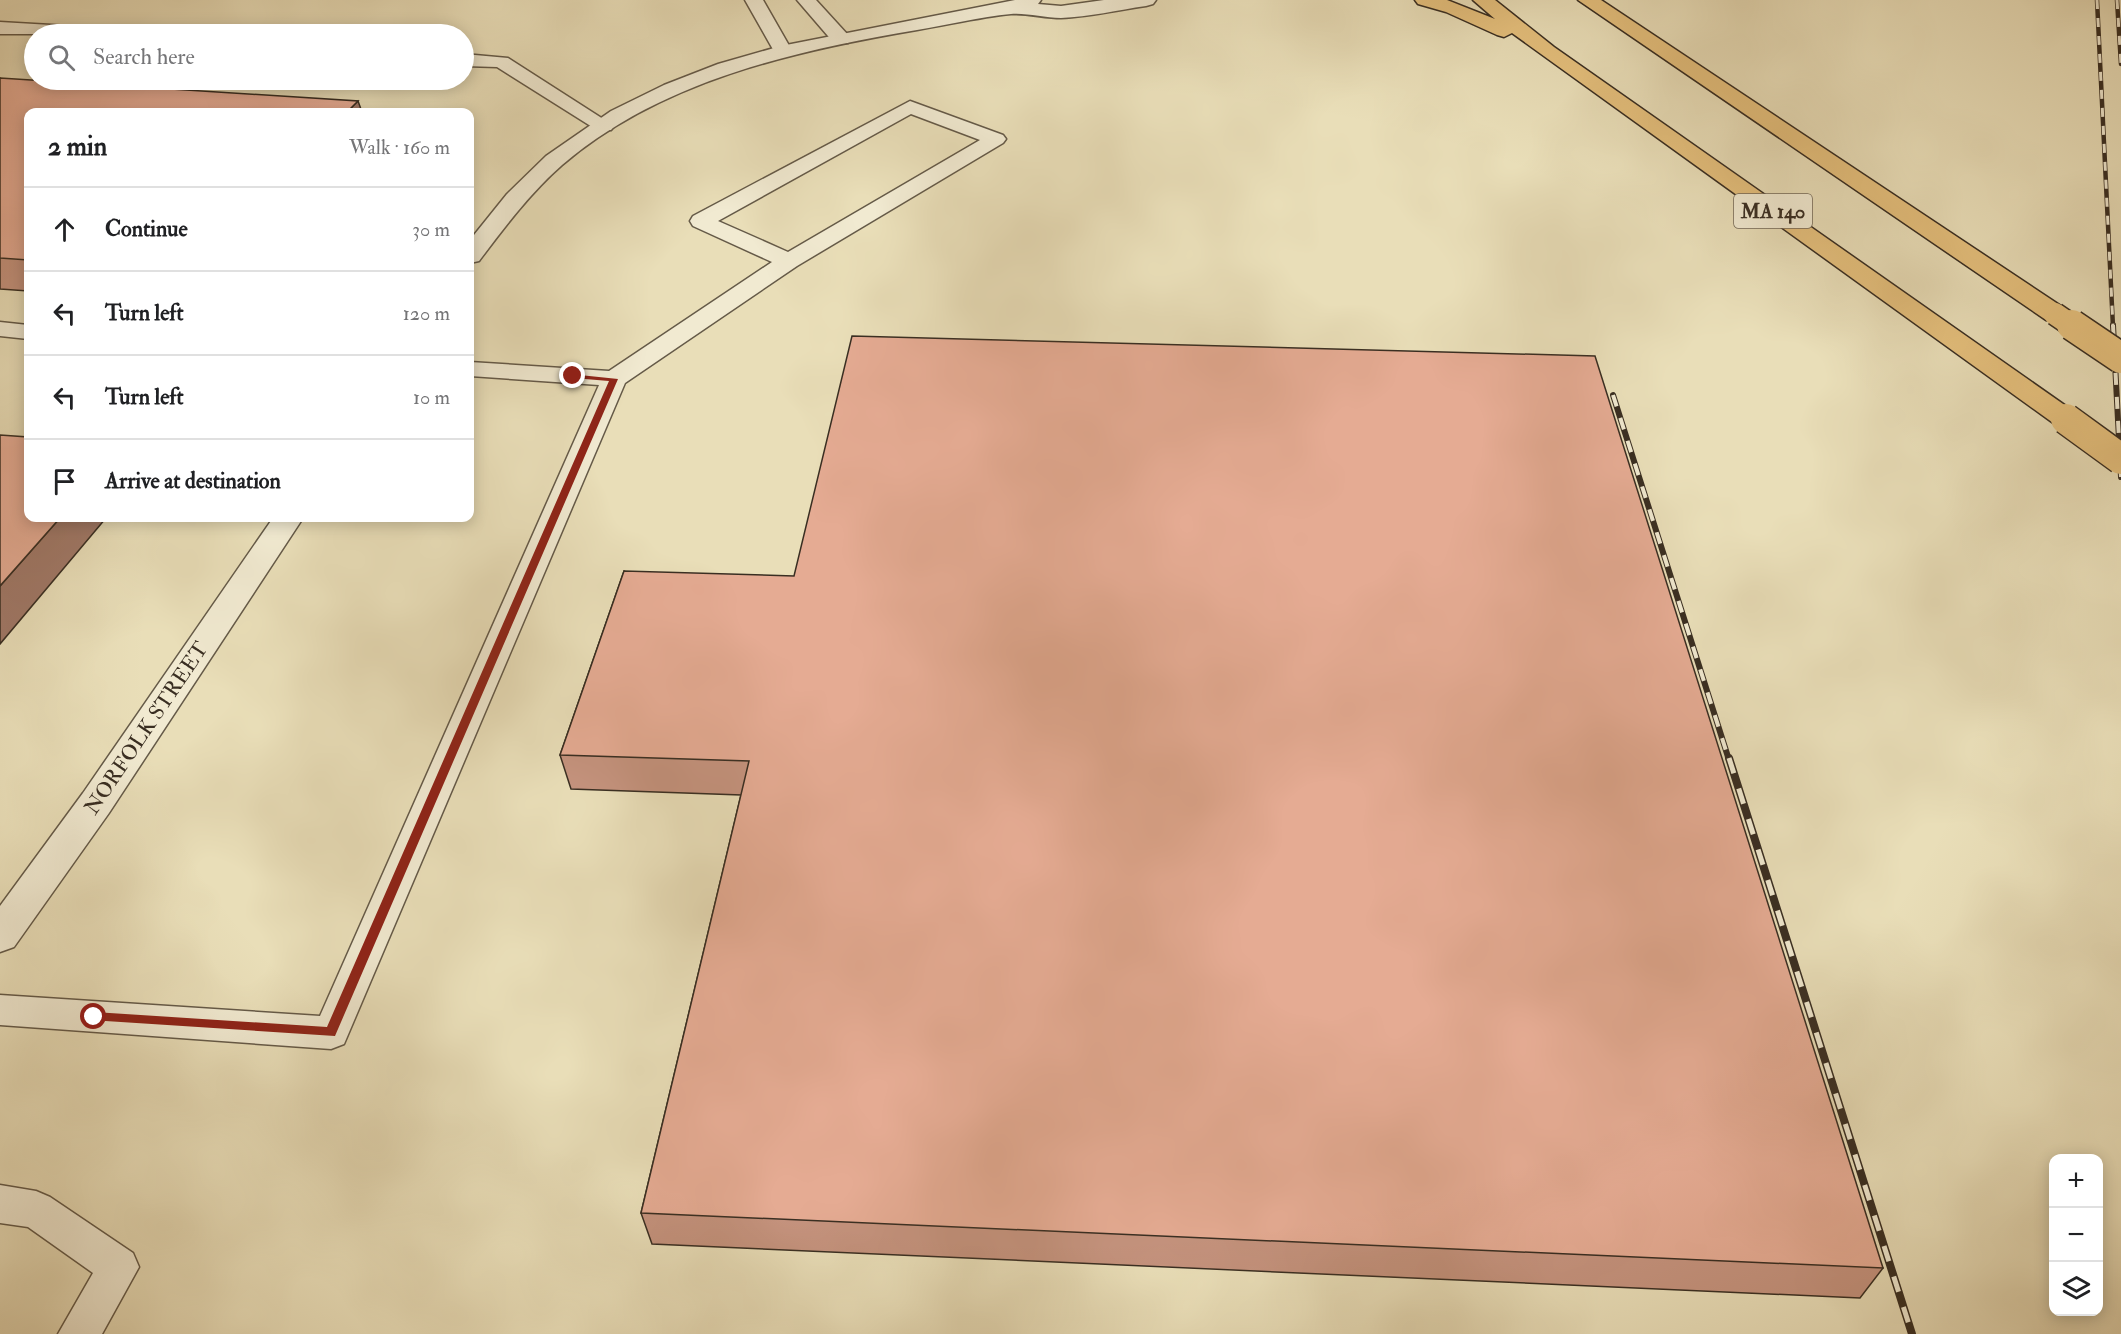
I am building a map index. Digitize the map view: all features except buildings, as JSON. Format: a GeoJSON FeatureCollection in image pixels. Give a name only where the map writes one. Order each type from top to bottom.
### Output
{"type":"FeatureCollection","features":[{"type":"Feature","properties":{"kind":"highway"},"geometry":{"type":"LineString","coordinates":[[1425,0],[1453,8],[1547,51]]}},
{"type":"Feature","properties":{"kind":"highway","name":"MA 140"},"geometry":{"type":"LineString","coordinates":[[1483,0],[1547,51],[2121,459]]}},
{"type":"Feature","properties":{"kind":"highway"},"geometry":{"type":"LineString","coordinates":[[1588,0],[2121,358]]}},
{"type":"Feature","properties":{"kind":"street"},"geometry":{"type":"LineString","coordinates":[[474,251],[508,205],[567,150],[642,102],[688,80],[782,49],[1022,4],[1061,12],[1146,0]]}},
{"type":"Feature","properties":{"kind":"street","name":"NORFOLK STREET"},"geometry":{"type":"LineString","coordinates":[[0,936],[96,802],[285,522]]}},
{"type":"Feature","properties":{"kind":"lane"},"geometry":{"type":"LineString","coordinates":[[754,0],[782,49]]}},
{"type":"Feature","properties":{"kind":"lane"},"geometry":{"type":"LineString","coordinates":[[806,0],[841,39]]}},
{"type":"Feature","properties":{"kind":"lane"},"geometry":{"type":"LineString","coordinates":[[0,28],[24,29]]}},
{"type":"Feature","properties":{"kind":"lane"},"geometry":{"type":"LineString","coordinates":[[474,61],[501,62],[604,126]]}},
{"type":"Feature","properties":{"kind":"lane"},"geometry":{"type":"LineString","coordinates":[[0,1010],[331,1033],[614,379],[789,261],[996,139],[910,107],[701,221],[789,261]]}},
{"type":"Feature","properties":{"kind":"lane"},"geometry":{"type":"LineString","coordinates":[[0,329],[24,332]]}},
{"type":"Feature","properties":{"kind":"lane"},"geometry":{"type":"LineString","coordinates":[[474,369],[614,379]]}},
{"type":"Feature","properties":{"kind":"lane"},"geometry":{"type":"LineString","coordinates":[[0,1204],[36,1210],[119,1267],[79,1334]]}},
{"type":"Feature","properties":{"kind":"railway"},"geometry":{"type":"LineString","coordinates":[[2097,0],[2113,327]]}},
{"type":"Feature","properties":{"kind":"railway"},"geometry":{"type":"LineString","coordinates":[[2117,0],[2121,64]]}},
{"type":"Feature","properties":{"kind":"railway"},"geometry":{"type":"LineString","coordinates":[[2113,325],[2121,477]]}},
{"type":"Feature","properties":{"kind":"railway"},"geometry":{"type":"LineString","coordinates":[[1613,395],[1729,760]]}},
{"type":"Feature","properties":{"kind":"railway"},"geometry":{"type":"LineString","coordinates":[[1729,758],[1912,1334]]}},
{"type":"Feature","properties":{"kind":"route"},"geometry":{"type":"LineString","coordinates":[[94,1017],[331,1033],[614,379],[573,376]]}}]}
